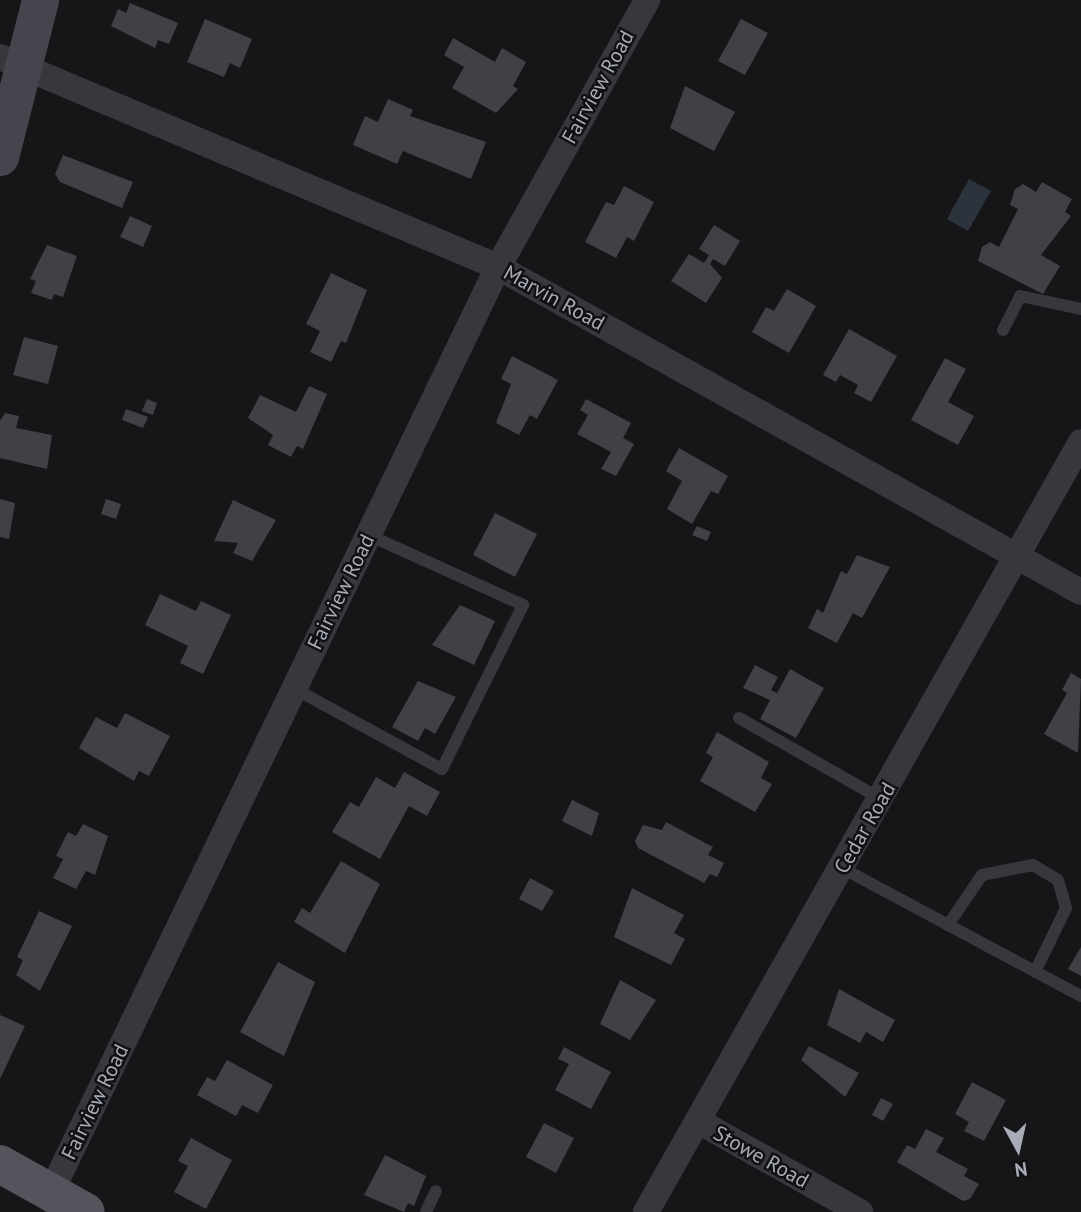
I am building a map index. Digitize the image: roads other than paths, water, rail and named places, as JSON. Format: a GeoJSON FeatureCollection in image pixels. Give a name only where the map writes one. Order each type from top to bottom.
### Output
{"type":"FeatureCollection","features":[{"type":"Feature","properties":{"kind":"main road"},"geometry":{"type":"LineString","coordinates":[[0,1164],[56,1202],[86,1212]]}},
{"type":"Feature","properties":{"kind":"street"},"geometry":{"type":"LineString","coordinates":[[0,157],[12,62],[40,0]]}},
{"type":"Feature","properties":{"kind":"street","name":"Fairview Road"},"geometry":{"type":"LineString","coordinates":[[56,1202],[295,689],[498,267],[647,0]]}},
{"type":"Feature","properties":{"kind":"street","name":"Marvin Road"},"geometry":{"type":"LineString","coordinates":[[12,62],[498,267],[1081,592]]}},
{"type":"Feature","properties":{"kind":"street","name":"Cedar Road"},"geometry":{"type":"LineString","coordinates":[[646,1212],[1018,558],[1081,442]]}},
{"type":"Feature","properties":{"kind":"street","name":"Stowe Road"},"geometry":{"type":"LineString","coordinates":[[698,1121],[860,1212]]}},
{"type":"Feature","properties":{"kind":"lane"},"geometry":{"type":"LineString","coordinates":[[1003,330],[1020,296],[1081,309]]}},
{"type":"Feature","properties":{"kind":"lane"},"geometry":{"type":"LineString","coordinates":[[295,689],[442,769],[523,605],[369,535]]}},
{"type":"Feature","properties":{"kind":"lane"},"geometry":{"type":"LineString","coordinates":[[739,718],[881,799]]}},
{"type":"Feature","properties":{"kind":"lane"},"geometry":{"type":"LineString","coordinates":[[948,925],[982,875],[1033,865],[1058,880],[1066,908],[1035,972]]}},
{"type":"Feature","properties":{"kind":"lane"},"geometry":{"type":"LineString","coordinates":[[842,868],[1081,996]]}},
{"type":"Feature","properties":{"kind":"lane"},"geometry":{"type":"LineString","coordinates":[[426,1212],[436,1191]]}}]}
